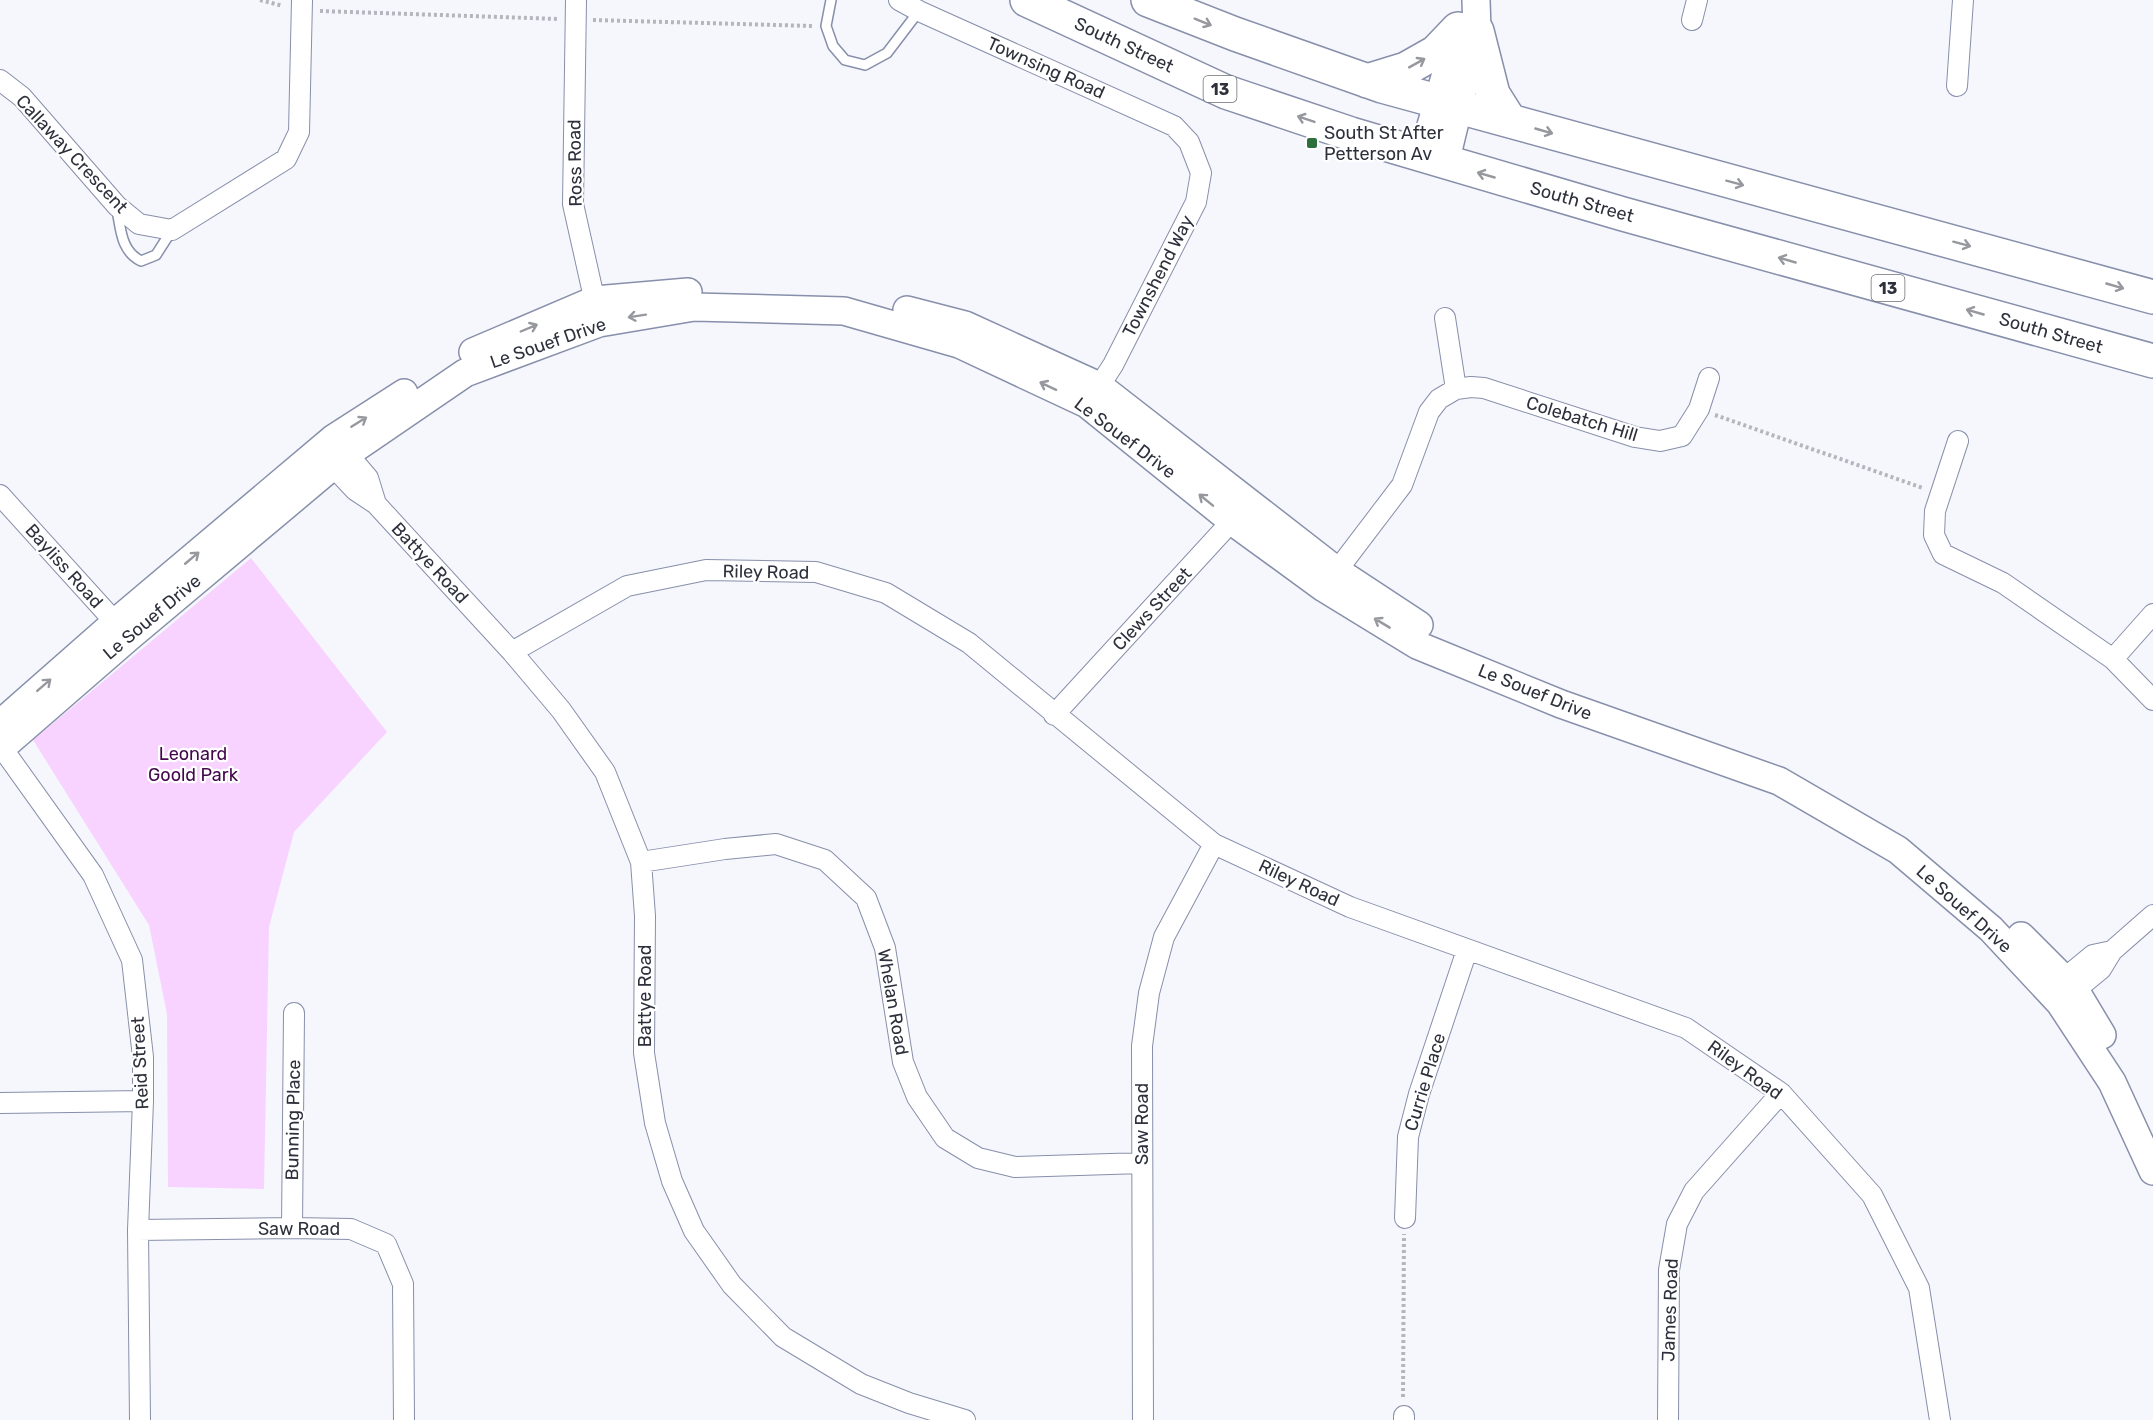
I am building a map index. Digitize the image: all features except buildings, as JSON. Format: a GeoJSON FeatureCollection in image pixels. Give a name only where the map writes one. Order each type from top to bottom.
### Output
{"type":"FeatureCollection","features":[{"type":"Feature","properties":{"kind":"highway","name":"South Street"},"geometry":{"type":"LineString","coordinates":[[1027,0],[1226,92],[1433,160],[2153,361]]}},
{"type":"Feature","properties":{"kind":"highway"},"geometry":{"type":"LineString","coordinates":[[1148,0],[1366,81],[2153,297]]}},
{"type":"Feature","properties":{"kind":"highway"},"geometry":{"type":"LineString","coordinates":[[1366,81],[1406,69],[1436,52],[1471,15]]}},
{"type":"Feature","properties":{"kind":"highway"},"geometry":{"type":"LineString","coordinates":[[1471,15],[1493,94],[1510,121]]}},
{"type":"Feature","properties":{"kind":"street","name":"Townsing Road"},"geometry":{"type":"LineString","coordinates":[[899,0],[1174,126],[1189,142]]}},
{"type":"Feature","properties":{"kind":"street"},"geometry":{"type":"LineString","coordinates":[[1692,20],[1697,0]]}},
{"type":"Feature","properties":{"kind":"street"},"geometry":{"type":"LineString","coordinates":[[1957,86],[1963,0]]}},
{"type":"Feature","properties":{"kind":"street"},"geometry":{"type":"LineString","coordinates":[[172,230],[286,159],[299,132],[302,5]]}},
{"type":"Feature","properties":{"kind":"street","name":"Ross Road"},"geometry":{"type":"LineString","coordinates":[[576,10],[573,204],[597,311]]}},
{"type":"Feature","properties":{"kind":"street"},"geometry":{"type":"LineString","coordinates":[[1433,160],[1471,15]]}},
{"type":"Feature","properties":{"kind":"street","name":"Callaway Crescent"},"geometry":{"type":"LineString","coordinates":[[0,81],[22,97],[117,206],[139,224],[172,230]]}},
{"type":"Feature","properties":{"kind":"street","name":"Townshend Way"},"geometry":{"type":"LineString","coordinates":[[1093,395],[1113,365],[1196,202],[1201,173],[1189,142]]}},
{"type":"Feature","properties":{"kind":"street","name":"Le Souef Drive"},"geometry":{"type":"LineString","coordinates":[[0,741],[122,630],[333,452],[465,373],[597,311],[694,307],[843,311],[959,344],[1093,395],[1240,512],[1417,645],[1561,704],[1779,781],[1898,850],[2062,990],[2130,1083],[2153,1128]]}},
{"type":"Feature","properties":{"kind":"street"},"geometry":{"type":"LineString","coordinates":[[1330,580],[1402,485],[1429,412],[1438,399],[1456,388],[1445,318]]}},
{"type":"Feature","properties":{"kind":"street","name":"Colebatch Hill"},"geometry":{"type":"LineString","coordinates":[[1456,388],[1484,388],[1635,437],[1660,441],[1682,436],[1699,410],[1709,378]]}},
{"type":"Feature","properties":{"kind":"street"},"geometry":{"type":"LineString","coordinates":[[1958,441],[1935,511],[1934,535],[1943,554],[2003,583],[2113,659],[2153,700]]}},
{"type":"Feature","properties":{"kind":"street","name":"Battye Road"},"geometry":{"type":"LineString","coordinates":[[333,452],[368,478],[376,504],[512,652],[561,710],[605,772],[641,862],[645,916],[644,1053],[655,1123],[672,1181],[694,1231],[732,1285],[783,1337],[861,1384],[909,1403],[965,1420]]}},
{"type":"Feature","properties":{"kind":"street","name":"Bayliss Road"},"geometry":{"type":"LineString","coordinates":[[0,495],[122,630]]}},
{"type":"Feature","properties":{"kind":"street","name":"Clews Street"},"geometry":{"type":"LineString","coordinates":[[1054,715],[1240,512]]}},
{"type":"Feature","properties":{"kind":"street","name":"Riley Road"},"geometry":{"type":"LineString","coordinates":[[512,652],[627,586],[706,570],[816,572],[886,593],[969,643],[1214,844],[1350,907],[1686,1028],[1781,1094],[1872,1195],[1919,1288],[1941,1420]]}},
{"type":"Feature","properties":{"kind":"street"},"geometry":{"type":"LineString","coordinates":[[2113,659],[2153,614]]}},
{"type":"Feature","properties":{"kind":"street","name":"Reid Street"},"geometry":{"type":"LineString","coordinates":[[0,741],[93,875],[132,960],[143,1057],[138,1230],[140,1420]]}},
{"type":"Feature","properties":{"kind":"street","name":"Whelan Road"},"geometry":{"type":"LineString","coordinates":[[641,862],[724,849],[776,844],[825,860],[866,898],[885,948],[903,1062],[917,1097],[945,1138],[978,1158],[1015,1167],[1142,1164]]}},
{"type":"Feature","properties":{"kind":"street","name":"Saw Road"},"geometry":{"type":"LineString","coordinates":[[1143,1420],[1142,1046],[1149,993],[1164,937],[1214,844]]}},
{"type":"Feature","properties":{"kind":"street"},"geometry":{"type":"LineString","coordinates":[[2062,990],[2101,969],[2112,951],[2153,915]]}},
{"type":"Feature","properties":{"kind":"street","name":"Currie Place"},"geometry":{"type":"LineString","coordinates":[[1405,1218],[1408,1137],[1419,1094],[1467,950]]}},
{"type":"Feature","properties":{"kind":"street","name":"Le Souef Drive"},"geometry":{"type":"LineString","coordinates":[[2062,990],[2112,1082],[2153,1171]]}},
{"type":"Feature","properties":{"kind":"street","name":"Bunning Place"},"geometry":{"type":"LineString","coordinates":[[292,1228],[294,1013]]}},
{"type":"Feature","properties":{"kind":"street","name":"James Road"},"geometry":{"type":"LineString","coordinates":[[1668,1420],[1669,1270],[1677,1224],[1694,1191],[1781,1094]]}},
{"type":"Feature","properties":{"kind":"street"},"geometry":{"type":"LineString","coordinates":[[0,1103],[143,1101]]}},
{"type":"Feature","properties":{"kind":"street","name":"Saw Road"},"geometry":{"type":"LineString","coordinates":[[138,1230],[351,1229],[386,1244],[403,1284],[404,1420]]}},
{"type":"Feature","properties":{"kind":"lane"},"geometry":{"type":"LineString","coordinates":[[831,0],[826,26],[832,46],[844,60],[865,65],[887,53],[919,11]]}},
{"type":"Feature","properties":{"kind":"lane"},"geometry":{"type":"LineString","coordinates":[[117,206],[124,243],[130,256],[141,261],[156,255],[172,230]]}},
{"type":"Feature","properties":{"kind":"path"},"geometry":{"type":"LineString","coordinates":[[260,0],[302,5],[576,10],[826,26]]}},
{"type":"Feature","properties":{"kind":"path"},"geometry":{"type":"LineString","coordinates":[[1699,410],[1940,495]]}},
{"type":"Feature","properties":{"kind":"path"},"geometry":{"type":"LineString","coordinates":[[1404,1418],[1405,1218]]}},
{"type":"Feature","properties":{"kind":"green space","name":"Leonard Goold Park"},"geometry":{"type":"Polygon","coordinates":[[[251,558],[387,732],[294,832],[269,927],[264,1189],[168,1187],[167,1014],[149,925],[33,740],[251,558]]]}},
{"type":"Feature","properties":{"kind":"place","name":"South St After Petterson Av"},"geometry":{"type":"Point","coordinates":[1312,143]}}]}
